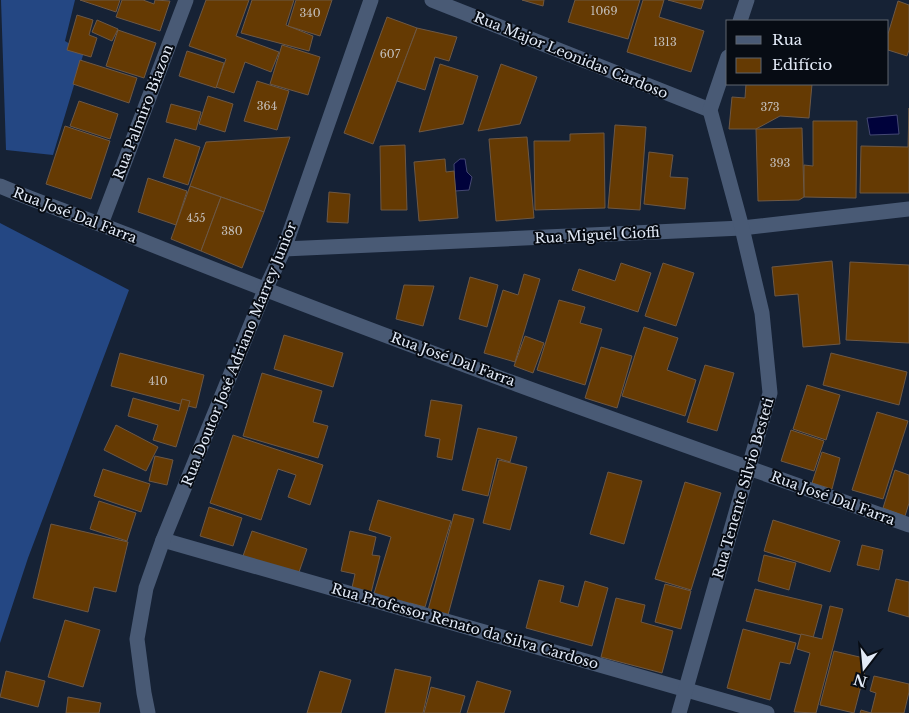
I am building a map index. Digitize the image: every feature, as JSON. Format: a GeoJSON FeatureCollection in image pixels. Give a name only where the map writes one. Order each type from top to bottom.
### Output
{"type":"FeatureCollection","features":[{"type":"Feature","properties":{"kind":"street","name":"Rua Palmiro Biazon"},"geometry":{"type":"LineString","coordinates":[[101,224],[186,0]]}},
{"type":"Feature","properties":{"kind":"street","name":"Rua Doutor José Adriano Marrey Junior"},"geometry":{"type":"LineString","coordinates":[[148,713],[137,639],[146,588],[163,540],[265,290],[284,249],[371,0]]}},
{"type":"Feature","properties":{"kind":"street","name":"Rua Major Leonidas Cardoso"},"geometry":{"type":"LineString","coordinates":[[432,0],[710,110]]}},
{"type":"Feature","properties":{"kind":"street"},"geometry":{"type":"LineString","coordinates":[[740,20],[747,0]]}},
{"type":"Feature","properties":{"kind":"street"},"geometry":{"type":"LineString","coordinates":[[710,110],[726,63]]}},
{"type":"Feature","properties":{"kind":"street","name":"Rua Tenente Silvio Besteti"},"geometry":{"type":"LineString","coordinates":[[679,713],[770,392],[762,312],[742,228],[710,110]]}},
{"type":"Feature","properties":{"kind":"street","name":"Rua José Dal Farra"},"geometry":{"type":"LineString","coordinates":[[3,187],[265,290],[748,468],[909,525]]}},
{"type":"Feature","properties":{"kind":"street","name":"Rua Miguel Cioffi"},"geometry":{"type":"LineString","coordinates":[[284,249],[742,228],[909,209]]}},
{"type":"Feature","properties":{"kind":"street","name":"Rua Professor Renato da Silva Cardoso"},"geometry":{"type":"LineString","coordinates":[[163,540],[767,713]]}},
{"type":"Feature","properties":{"kind":"shaded area"},"geometry":{"type":"Polygon","coordinates":[[[1,0],[75,0],[65,41],[84,52],[53,155],[6,150],[1,0]]]}},
{"type":"Feature","properties":{"kind":"shaded area"},"geometry":{"type":"Polygon","coordinates":[[[897,115],[899,134],[870,135],[867,118],[897,115]]]}},
{"type":"Feature","properties":{"kind":"shaded area"},"geometry":{"type":"Polygon","coordinates":[[[460,159],[465,159],[467,172],[472,177],[469,190],[455,191],[454,164],[460,159]]]}},
{"type":"Feature","properties":{"kind":"shaded area"},"geometry":{"type":"Polygon","coordinates":[[[0,223],[129,290],[28,558],[0,643],[0,223]]]}},
{"type":"Feature","properties":{"kind":"building"},"geometry":{"type":"Polygon","coordinates":[[[80,0],[120,0],[116,12],[80,0]]]}},
{"type":"Feature","properties":{"kind":"building"},"geometry":{"type":"Polygon","coordinates":[[[122,0],[143,0],[154,4],[155,0],[170,1],[160,31],[116,17],[122,0]]]}},
{"type":"Feature","properties":{"kind":"building"},"geometry":{"type":"Polygon","coordinates":[[[206,0],[249,0],[236,36],[279,52],[271,72],[245,62],[234,93],[216,87],[226,59],[189,46],[206,0]]]}},
{"type":"Feature","properties":{"kind":"building"},"geometry":{"type":"Polygon","coordinates":[[[252,0],[294,0],[286,25],[313,36],[309,51],[241,33],[252,0]]]}},
{"type":"Feature","properties":{"kind":"building"},"geometry":{"type":"Polygon","coordinates":[[[296,0],[332,0],[320,36],[288,26],[296,0]]]}},
{"type":"Feature","properties":{"kind":"building"},"geometry":{"type":"Polygon","coordinates":[[[522,0],[544,0],[543,6],[522,0]]]}},
{"type":"Feature","properties":{"kind":"building"},"geometry":{"type":"Polygon","coordinates":[[[575,0],[640,0],[628,39],[568,22],[575,0]]]}},
{"type":"Feature","properties":{"kind":"building"},"geometry":{"type":"Polygon","coordinates":[[[643,0],[664,0],[659,17],[704,31],[691,72],[627,52],[643,0]]]}},
{"type":"Feature","properties":{"kind":"building"},"geometry":{"type":"Polygon","coordinates":[[[668,0],[704,0],[701,9],[668,0]]]}},
{"type":"Feature","properties":{"kind":"building"},"geometry":{"type":"Polygon","coordinates":[[[898,1],[909,5],[909,50],[907,56],[889,50],[889,31],[898,1]]]}},
{"type":"Feature","properties":{"kind":"building"},"geometry":{"type":"Polygon","coordinates":[[[77,15],[93,20],[89,35],[97,38],[91,57],[67,50],[77,15]]]}},
{"type":"Feature","properties":{"kind":"building"},"geometry":{"type":"Polygon","coordinates":[[[387,17],[417,28],[373,144],[344,133],[387,17]]]}},
{"type":"Feature","properties":{"kind":"building"},"geometry":{"type":"Polygon","coordinates":[[[97,20],[118,29],[112,41],[92,32],[97,20]]]}},
{"type":"Feature","properties":{"kind":"building"},"geometry":{"type":"Polygon","coordinates":[[[417,28],[457,37],[449,61],[435,57],[425,90],[397,81],[417,28]]]}},
{"type":"Feature","properties":{"kind":"building"},"geometry":{"type":"Polygon","coordinates":[[[118,30],[156,43],[144,78],[106,66],[118,30]]]}},
{"type":"Feature","properties":{"kind":"building"},"geometry":{"type":"Polygon","coordinates":[[[282,45],[320,57],[308,95],[270,84],[282,45]]]}},
{"type":"Feature","properties":{"kind":"building"},"geometry":{"type":"Polygon","coordinates":[[[187,51],[224,63],[216,88],[179,76],[187,51]]]}},
{"type":"Feature","properties":{"kind":"building"},"geometry":{"type":"Polygon","coordinates":[[[80,60],[137,78],[129,103],[73,84],[80,60]]]}},
{"type":"Feature","properties":{"kind":"building"},"geometry":{"type":"Polygon","coordinates":[[[440,64],[478,76],[463,124],[419,132],[440,64]]]}},
{"type":"Feature","properties":{"kind":"building"},"geometry":{"type":"Polygon","coordinates":[[[501,64],[537,77],[520,124],[478,131],[501,64]]]}},
{"type":"Feature","properties":{"kind":"building"},"geometry":{"type":"Polygon","coordinates":[[[257,81],[289,91],[277,130],[244,121],[257,81]]]}},
{"type":"Feature","properties":{"kind":"building"},"geometry":{"type":"Polygon","coordinates":[[[746,85],[812,85],[809,118],[780,116],[756,129],[729,129],[732,97],[745,98],[746,85]]]}},
{"type":"Feature","properties":{"kind":"building"},"geometry":{"type":"Polygon","coordinates":[[[208,96],[233,104],[225,132],[199,124],[208,96]]]}},
{"type":"Feature","properties":{"kind":"building"},"geometry":{"type":"Polygon","coordinates":[[[79,101],[118,114],[110,139],[70,126],[79,101]]]}},
{"type":"Feature","properties":{"kind":"building"},"geometry":{"type":"Polygon","coordinates":[[[171,104],[201,112],[196,130],[166,122],[171,104]]]}},
{"type":"Feature","properties":{"kind":"building"},"geometry":{"type":"Polygon","coordinates":[[[909,108],[909,193],[860,193],[861,146],[908,147],[909,108]]]}},
{"type":"Feature","properties":{"kind":"building"},"geometry":{"type":"Polygon","coordinates":[[[813,121],[857,121],[856,198],[804,197],[804,165],[813,166],[813,121]]]}},
{"type":"Feature","properties":{"kind":"building"},"geometry":{"type":"Polygon","coordinates":[[[615,125],[646,127],[640,210],[608,208],[615,125]]]}},
{"type":"Feature","properties":{"kind":"building"},"geometry":{"type":"Polygon","coordinates":[[[65,126],[110,141],[91,199],[46,184],[65,126]]]}},
{"type":"Feature","properties":{"kind":"building"},"geometry":{"type":"Polygon","coordinates":[[[802,128],[804,197],[799,200],[758,201],[756,129],[802,128]]]}},
{"type":"Feature","properties":{"kind":"building"},"geometry":{"type":"Polygon","coordinates":[[[604,133],[605,208],[535,210],[534,141],[570,141],[570,134],[604,133]]]}},
{"type":"Feature","properties":{"kind":"building"},"geometry":{"type":"Polygon","coordinates":[[[290,137],[264,212],[190,186],[206,142],[290,137]]]}},
{"type":"Feature","properties":{"kind":"building"},"geometry":{"type":"Polygon","coordinates":[[[527,137],[534,218],[496,221],[489,139],[527,137]]]}},
{"type":"Feature","properties":{"kind":"building"},"geometry":{"type":"Polygon","coordinates":[[[175,139],[200,147],[188,185],[163,177],[175,139]]]}},
{"type":"Feature","properties":{"kind":"building"},"geometry":{"type":"Polygon","coordinates":[[[405,145],[407,210],[381,210],[380,146],[405,145]]]}},
{"type":"Feature","properties":{"kind":"building"},"geometry":{"type":"Polygon","coordinates":[[[649,152],[673,155],[670,177],[688,178],[685,209],[644,204],[649,152]]]}},
{"type":"Feature","properties":{"kind":"building"},"geometry":{"type":"Polygon","coordinates":[[[445,159],[446,172],[454,171],[458,218],[419,221],[414,162],[445,159]]]}},
{"type":"Feature","properties":{"kind":"building"},"geometry":{"type":"Polygon","coordinates":[[[148,178],[187,191],[176,225],[138,212],[148,178]]]}},
{"type":"Feature","properties":{"kind":"building"},"geometry":{"type":"Polygon","coordinates":[[[190,186],[221,197],[201,251],[171,239],[190,186]]]}},
{"type":"Feature","properties":{"kind":"building"},"geometry":{"type":"Polygon","coordinates":[[[329,192],[350,194],[348,223],[327,222],[329,192]]]}},
{"type":"Feature","properties":{"kind":"building"},"geometry":{"type":"Polygon","coordinates":[[[221,197],[264,212],[242,268],[201,251],[221,197]]]}},
{"type":"Feature","properties":{"kind":"building"},"geometry":{"type":"Polygon","coordinates":[[[832,261],[840,344],[803,347],[798,294],[775,296],[772,267],[832,261]]]}},
{"type":"Feature","properties":{"kind":"building"},"geometry":{"type":"Polygon","coordinates":[[[850,262],[909,265],[909,343],[846,340],[850,262]]]}},
{"type":"Feature","properties":{"kind":"building"},"geometry":{"type":"Polygon","coordinates":[[[621,263],[651,273],[638,312],[572,290],[579,269],[615,281],[621,263]]]}},
{"type":"Feature","properties":{"kind":"building"},"geometry":{"type":"Polygon","coordinates":[[[663,263],[694,273],[676,326],[645,316],[663,263]]]}},
{"type":"Feature","properties":{"kind":"building"},"geometry":{"type":"Polygon","coordinates":[[[524,274],[540,279],[515,362],[484,353],[503,290],[518,295],[524,274]]]}},
{"type":"Feature","properties":{"kind":"building"},"geometry":{"type":"Polygon","coordinates":[[[470,277],[498,285],[487,327],[459,319],[470,277]]]}},
{"type":"Feature","properties":{"kind":"building"},"geometry":{"type":"Polygon","coordinates":[[[404,285],[434,286],[423,326],[396,319],[404,285]]]}},
{"type":"Feature","properties":{"kind":"building"},"geometry":{"type":"Polygon","coordinates":[[[559,300],[585,307],[580,323],[602,329],[585,385],[537,370],[559,300]]]}},
{"type":"Feature","properties":{"kind":"building"},"geometry":{"type":"Polygon","coordinates":[[[644,327],[678,338],[667,370],[696,380],[685,416],[622,396],[644,327]]]}},
{"type":"Feature","properties":{"kind":"building"},"geometry":{"type":"Polygon","coordinates":[[[284,335],[343,353],[333,387],[274,369],[284,335]]]}},
{"type":"Feature","properties":{"kind":"building"},"geometry":{"type":"Polygon","coordinates":[[[525,336],[544,343],[533,373],[514,366],[525,336]]]}},
{"type":"Feature","properties":{"kind":"building"},"geometry":{"type":"Polygon","coordinates":[[[601,347],[632,356],[617,408],[585,398],[601,347]]]}},
{"type":"Feature","properties":{"kind":"building"},"geometry":{"type":"Polygon","coordinates":[[[120,353],[204,375],[196,408],[111,386],[120,353]]]}},
{"type":"Feature","properties":{"kind":"building"},"geometry":{"type":"Polygon","coordinates":[[[831,353],[907,372],[899,405],[823,385],[831,353]]]}},
{"type":"Feature","properties":{"kind":"building"},"geometry":{"type":"Polygon","coordinates":[[[705,365],[734,373],[717,431],[687,422],[705,365]]]}},
{"type":"Feature","properties":{"kind":"building"},"geometry":{"type":"Polygon","coordinates":[[[262,373],[322,391],[313,422],[328,426],[318,458],[243,436],[262,373]]]}},
{"type":"Feature","properties":{"kind":"building"},"geometry":{"type":"Polygon","coordinates":[[[807,385],[840,395],[826,440],[793,429],[807,385]]]}},
{"type":"Feature","properties":{"kind":"building"},"geometry":{"type":"Polygon","coordinates":[[[133,398],[179,411],[182,399],[190,401],[176,447],[153,440],[158,425],[128,416],[133,398]]]}},
{"type":"Feature","properties":{"kind":"building"},"geometry":{"type":"Polygon","coordinates":[[[431,400],[462,405],[452,460],[437,457],[440,439],[425,436],[431,400]]]}},
{"type":"Feature","properties":{"kind":"building"},"geometry":{"type":"Polygon","coordinates":[[[877,412],[908,421],[883,499],[852,490],[877,412]]]}},
{"type":"Feature","properties":{"kind":"building"},"geometry":{"type":"Polygon","coordinates":[[[116,425],[158,447],[146,471],[104,450],[116,425]]]}},
{"type":"Feature","properties":{"kind":"building"},"geometry":{"type":"Polygon","coordinates":[[[478,428],[517,437],[510,462],[497,458],[488,496],[462,490],[478,428]]]}},
{"type":"Feature","properties":{"kind":"building"},"geometry":{"type":"Polygon","coordinates":[[[791,430],[824,441],[814,471],[781,461],[791,430]]]}},
{"type":"Feature","properties":{"kind":"building"},"geometry":{"type":"Polygon","coordinates":[[[233,435],[323,465],[310,505],[288,497],[296,475],[278,469],[261,520],[210,503],[233,435]]]}},
{"type":"Feature","properties":{"kind":"building"},"geometry":{"type":"Polygon","coordinates":[[[822,452],[840,458],[832,489],[812,483],[822,452]]]}},
{"type":"Feature","properties":{"kind":"building"},"geometry":{"type":"Polygon","coordinates":[[[155,456],[173,460],[167,485],[149,481],[155,456]]]}},
{"type":"Feature","properties":{"kind":"building"},"geometry":{"type":"Polygon","coordinates":[[[499,460],[527,467],[510,530],[483,523],[499,460]]]}},
{"type":"Feature","properties":{"kind":"building"},"geometry":{"type":"Polygon","coordinates":[[[103,469],[150,484],[141,512],[94,496],[103,469]]]}},
{"type":"Feature","properties":{"kind":"building"},"geometry":{"type":"Polygon","coordinates":[[[895,470],[909,475],[909,503],[905,516],[883,508],[895,470]]]}},
{"type":"Feature","properties":{"kind":"building"},"geometry":{"type":"Polygon","coordinates":[[[608,472],[642,481],[624,544],[590,534],[608,472]]]}},
{"type":"Feature","properties":{"kind":"building"},"geometry":{"type":"Polygon","coordinates":[[[685,482],[721,493],[691,590],[655,579],[685,482]]]}},
{"type":"Feature","properties":{"kind":"building"},"geometry":{"type":"Polygon","coordinates":[[[378,500],[451,521],[425,607],[410,603],[409,607],[373,597],[391,537],[369,530],[378,500]]]}},
{"type":"Feature","properties":{"kind":"building"},"geometry":{"type":"Polygon","coordinates":[[[99,501],[136,513],[127,541],[90,529],[99,501]]]}},
{"type":"Feature","properties":{"kind":"building"},"geometry":{"type":"Polygon","coordinates":[[[209,507],[242,518],[233,546],[200,536],[209,507]]]}},
{"type":"Feature","properties":{"kind":"building"},"geometry":{"type":"Polygon","coordinates":[[[454,514],[474,519],[448,615],[428,610],[454,514]]]}},
{"type":"Feature","properties":{"kind":"building"},"geometry":{"type":"Polygon","coordinates":[[[773,520],[840,541],[830,572],[764,551],[773,520]]]}},
{"type":"Feature","properties":{"kind":"building"},"geometry":{"type":"Polygon","coordinates":[[[51,524],[128,542],[116,592],[94,587],[88,612],[33,598],[51,524]]]}},
{"type":"Feature","properties":{"kind":"building"},"geometry":{"type":"Polygon","coordinates":[[[252,531],[307,549],[298,575],[243,556],[252,531]]]}},
{"type":"Feature","properties":{"kind":"building"},"geometry":{"type":"Polygon","coordinates":[[[350,531],[376,537],[372,555],[380,556],[370,597],[351,592],[355,574],[341,571],[350,531]]]}},
{"type":"Feature","properties":{"kind":"building"},"geometry":{"type":"Polygon","coordinates":[[[862,545],[883,550],[879,570],[857,565],[862,545]]]}},
{"type":"Feature","properties":{"kind":"building"},"geometry":{"type":"Polygon","coordinates":[[[764,555],[796,563],[789,590],[758,581],[764,555]]]}},
{"type":"Feature","properties":{"kind":"building"},"geometry":{"type":"Polygon","coordinates":[[[896,579],[909,582],[909,617],[888,611],[896,579]]]}},
{"type":"Feature","properties":{"kind":"building"},"geometry":{"type":"Polygon","coordinates":[[[539,580],[564,586],[560,602],[578,607],[585,581],[608,588],[592,646],[526,628],[539,580]]]}},
{"type":"Feature","properties":{"kind":"building"},"geometry":{"type":"Polygon","coordinates":[[[665,584],[691,591],[681,629],[655,622],[665,584]]]}},
{"type":"Feature","properties":{"kind":"building"},"geometry":{"type":"Polygon","coordinates":[[[755,589],[822,605],[813,638],[746,621],[755,589]]]}},
{"type":"Feature","properties":{"kind":"building"},"geometry":{"type":"Polygon","coordinates":[[[616,598],[645,605],[641,622],[673,631],[662,673],[601,657],[616,598]]]}},
{"type":"Feature","properties":{"kind":"building"},"geometry":{"type":"Polygon","coordinates":[[[830,606],[843,609],[816,713],[794,712],[810,653],[797,649],[801,634],[822,639],[830,606]]]}},
{"type":"Feature","properties":{"kind":"building"},"geometry":{"type":"Polygon","coordinates":[[[65,620],[100,630],[83,687],[48,677],[65,620]]]}},
{"type":"Feature","properties":{"kind":"building"},"geometry":{"type":"Polygon","coordinates":[[[743,629],[796,643],[790,664],[780,662],[770,700],[727,688],[743,629]]]}},
{"type":"Feature","properties":{"kind":"building"},"geometry":{"type":"Polygon","coordinates":[[[834,651],[868,659],[854,713],[820,705],[834,651]]]}},
{"type":"Feature","properties":{"kind":"building"},"geometry":{"type":"Polygon","coordinates":[[[395,669],[431,677],[423,713],[385,713],[395,669]]]}},
{"type":"Feature","properties":{"kind":"building"},"geometry":{"type":"Polygon","coordinates":[[[6,671],[45,681],[38,707],[0,697],[6,671]]]}},
{"type":"Feature","properties":{"kind":"building"},"geometry":{"type":"Polygon","coordinates":[[[320,671],[351,680],[341,713],[307,713],[320,671]]]}},
{"type":"Feature","properties":{"kind":"building"},"geometry":{"type":"Polygon","coordinates":[[[874,676],[909,684],[904,713],[871,713],[876,693],[870,691],[874,676]]]}},
{"type":"Feature","properties":{"kind":"building"},"geometry":{"type":"Polygon","coordinates":[[[477,681],[511,691],[504,713],[467,713],[477,681]]]}},
{"type":"Feature","properties":{"kind":"building"},"geometry":{"type":"Polygon","coordinates":[[[431,687],[465,696],[460,713],[424,713],[431,687]]]}},
{"type":"Feature","properties":{"kind":"building"},"geometry":{"type":"Polygon","coordinates":[[[68,697],[101,703],[99,713],[66,713],[68,697]]]}},
{"type":"Feature","properties":{"kind":"building"},"geometry":{"type":"Polygon","coordinates":[[[861,710],[871,713],[860,713],[861,710]]]}}]}
